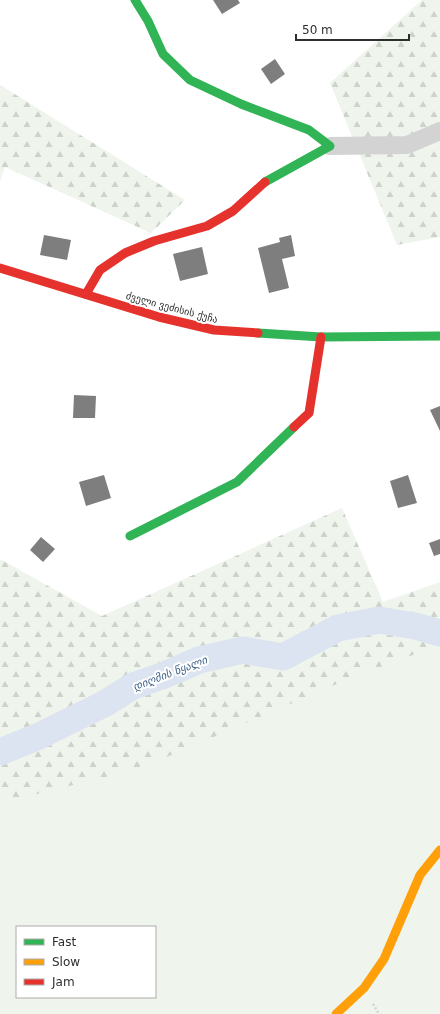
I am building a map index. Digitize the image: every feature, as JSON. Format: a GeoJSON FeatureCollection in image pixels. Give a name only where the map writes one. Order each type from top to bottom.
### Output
{"type":"FeatureCollection","features":[{"type":"Feature","properties":{"kind":"street"},"geometry":{"type":"LineString","coordinates":[[135,0],[148,21],[163,54],[190,80],[241,104],[309,130],[330,146]]}},
{"type":"Feature","properties":{"kind":"street"},"geometry":{"type":"LineString","coordinates":[[86,294],[100,270],[125,253],[154,241],[208,226],[232,211],[267,181],[330,146],[407,145],[440,131]]}},
{"type":"Feature","properties":{"kind":"street","name":"ძველი ვეძისის ქუჩა"},"geometry":{"type":"LineString","coordinates":[[0,268],[159,317],[214,330],[321,337],[440,336]]}},
{"type":"Feature","properties":{"kind":"street"},"geometry":{"type":"LineString","coordinates":[[130,536],[237,482],[310,412],[321,337]]}},
{"type":"Feature","properties":{"kind":"street"},"geometry":{"type":"LineString","coordinates":[[336,1014],[364,988],[384,959],[420,875],[440,850]]}},
{"type":"Feature","properties":{"kind":"green space"},"geometry":{"type":"Polygon","coordinates":[[[422,0],[440,0],[440,237],[397,245],[330,83],[422,0]]]}},
{"type":"Feature","properties":{"kind":"green space"},"geometry":{"type":"Polygon","coordinates":[[[0,85],[185,200],[151,233],[5,167],[0,181],[0,85]]]}},
{"type":"Feature","properties":{"kind":"green space"},"geometry":{"type":"Polygon","coordinates":[[[342,508],[383,602],[440,582],[440,645],[353,677],[141,768],[17,799],[0,800],[0,559],[102,616],[342,508]]]}},
{"type":"Feature","properties":{"kind":"green space"},"geometry":{"type":"Polygon","coordinates":[[[440,645],[440,1014],[0,1014],[0,800],[17,799],[440,645]]]}},
{"type":"Feature","properties":{"kind":"building"},"geometry":{"type":"Polygon","coordinates":[[[213,0],[238,0],[240,3],[222,14],[213,0]]]}},
{"type":"Feature","properties":{"kind":"building"},"geometry":{"type":"Polygon","coordinates":[[[275,59],[285,74],[271,84],[261,69],[275,59]]]}},
{"type":"Feature","properties":{"kind":"building"},"geometry":{"type":"Polygon","coordinates":[[[44,235],[71,240],[67,260],[40,255],[44,235]]]}},
{"type":"Feature","properties":{"kind":"building"},"geometry":{"type":"Polygon","coordinates":[[[291,235],[295,256],[282,259],[289,288],[269,293],[258,248],[280,242],[279,238],[291,235]]]}},
{"type":"Feature","properties":{"kind":"building"},"geometry":{"type":"Polygon","coordinates":[[[202,247],[208,274],[180,281],[173,254],[202,247]]]}},
{"type":"Feature","properties":{"kind":"building"},"geometry":{"type":"Polygon","coordinates":[[[74,395],[96,396],[95,418],[73,418],[74,395]]]}},
{"type":"Feature","properties":{"kind":"building"},"geometry":{"type":"Polygon","coordinates":[[[440,406],[440,431],[430,410],[440,406]]]}},
{"type":"Feature","properties":{"kind":"building"},"geometry":{"type":"Polygon","coordinates":[[[104,475],[111,498],[86,506],[79,482],[104,475]]]}},
{"type":"Feature","properties":{"kind":"building"},"geometry":{"type":"Polygon","coordinates":[[[408,475],[417,503],[398,508],[390,481],[408,475]]]}},
{"type":"Feature","properties":{"kind":"building"},"geometry":{"type":"Polygon","coordinates":[[[41,537],[55,549],[43,562],[30,550],[41,537]]]}},
{"type":"Feature","properties":{"kind":"building"},"geometry":{"type":"Polygon","coordinates":[[[440,539],[440,554],[434,556],[429,543],[440,539]]]}},
{"type":"Feature","properties":{"kind":"waterway","name":"დიღმის წყალი"},"geometry":{"type":"LineString","coordinates":[[0,752],[37,737],[104,704],[133,686],[162,676],[199,660],[243,650],[283,657],[338,628],[379,620],[415,626],[440,633]]}},
{"type":"Feature","properties":{"kind":"traffic: fast"},"geometry":{"type":"LineString","coordinates":[[135,0],[148,21],[163,54],[190,80],[241,104],[309,130],[330,146],[265,182]]}},
{"type":"Feature","properties":{"kind":"traffic: fast"},"geometry":{"type":"LineString","coordinates":[[258,333],[321,337],[440,336]]}},
{"type":"Feature","properties":{"kind":"traffic: fast"},"geometry":{"type":"LineString","coordinates":[[130,536],[237,482],[294,427]]}},
{"type":"Feature","properties":{"kind":"traffic: slow"},"geometry":{"type":"LineString","coordinates":[[336,1014],[364,988],[384,959],[420,875],[440,850]]}},
{"type":"Feature","properties":{"kind":"traffic: jam"},"geometry":{"type":"LineString","coordinates":[[86,294],[100,270],[125,253],[154,241],[207,226],[233,211],[265,182]]}},
{"type":"Feature","properties":{"kind":"traffic: jam"},"geometry":{"type":"LineString","coordinates":[[0,268],[159,317],[214,330],[258,333]]}},
{"type":"Feature","properties":{"kind":"traffic: jam"},"geometry":{"type":"LineString","coordinates":[[294,427],[309,413],[321,337]]}}]}
